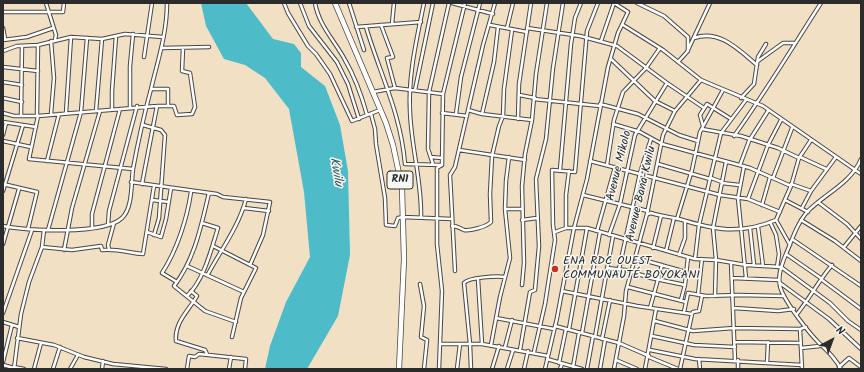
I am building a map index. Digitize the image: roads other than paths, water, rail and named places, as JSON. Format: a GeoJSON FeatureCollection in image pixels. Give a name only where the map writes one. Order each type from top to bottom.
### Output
{"type":"FeatureCollection","features":[{"type":"Feature","properties":{"kind":"highway","name":"RN1"},"geometry":{"type":"LineString","coordinates":[[335,3],[386,122],[398,166],[402,188],[404,259],[399,369]]}},
{"type":"Feature","properties":{"kind":"street"},"geometry":{"type":"LineString","coordinates":[[46,3],[47,12],[56,35],[55,39]]}},
{"type":"Feature","properties":{"kind":"street"},"geometry":{"type":"LineString","coordinates":[[3,12],[63,12],[64,3]]}},
{"type":"Feature","properties":{"kind":"street"},"geometry":{"type":"LineString","coordinates":[[144,57],[152,3]]}},
{"type":"Feature","properties":{"kind":"street"},"geometry":{"type":"LineString","coordinates":[[3,226],[67,231],[108,225],[123,217],[126,212],[133,169],[151,88],[162,48],[167,3]]}},
{"type":"Feature","properties":{"kind":"street"},"geometry":{"type":"LineString","coordinates":[[284,3],[288,13],[308,46],[316,54],[330,74],[352,121],[380,110]]}},
{"type":"Feature","properties":{"kind":"street"},"geometry":{"type":"LineString","coordinates":[[300,3],[309,26],[337,62],[348,84],[360,119]]}},
{"type":"Feature","properties":{"kind":"street"},"geometry":{"type":"LineString","coordinates":[[315,3],[327,34],[346,60],[367,115]]}},
{"type":"Feature","properties":{"kind":"street"},"geometry":{"type":"LineString","coordinates":[[349,3],[364,50]]}},
{"type":"Feature","properties":{"kind":"street"},"geometry":{"type":"LineString","coordinates":[[392,24],[394,3]]}},
{"type":"Feature","properties":{"kind":"street"},"geometry":{"type":"LineString","coordinates":[[421,217],[420,179],[410,122],[410,89],[424,3]]}},
{"type":"Feature","properties":{"kind":"street"},"geometry":{"type":"LineString","coordinates":[[415,90],[433,3]]}},
{"type":"Feature","properties":{"kind":"street"},"geometry":{"type":"LineString","coordinates":[[433,164],[428,149],[429,92],[451,3],[464,5],[492,14]]}},
{"type":"Feature","properties":{"kind":"street"},"geometry":{"type":"LineString","coordinates":[[456,114],[461,77],[480,3]]}},
{"type":"Feature","properties":{"kind":"street"},"geometry":{"type":"LineString","coordinates":[[455,271],[450,175],[455,167],[495,3]]}},
{"type":"Feature","properties":{"kind":"street"},"geometry":{"type":"LineString","coordinates":[[507,28],[513,3]]}},
{"type":"Feature","properties":{"kind":"street"},"geometry":{"type":"LineString","coordinates":[[518,119],[519,95],[531,3]]}},
{"type":"Feature","properties":{"kind":"street"},"geometry":{"type":"LineString","coordinates":[[522,285],[524,263],[521,209],[524,160],[532,120],[546,3]]}},
{"type":"Feature","properties":{"kind":"street"},"geometry":{"type":"LineString","coordinates":[[520,350],[530,292],[535,290],[539,246],[537,218],[537,173],[546,139],[557,33],[563,3]]}},
{"type":"Feature","properties":{"kind":"street"},"geometry":{"type":"LineString","coordinates":[[560,170],[572,36],[581,3]]}},
{"type":"Feature","properties":{"kind":"street"},"geometry":{"type":"LineString","coordinates":[[534,352],[554,246],[555,232],[552,225],[552,170],[575,172],[582,104],[587,31],[598,3]]}},
{"type":"Feature","properties":{"kind":"street"},"geometry":{"type":"LineString","coordinates":[[544,369],[548,357],[574,228],[583,195],[600,105],[615,45],[628,12],[614,3],[601,41]]}},
{"type":"Feature","properties":{"kind":"street"},"geometry":{"type":"LineString","coordinates":[[637,3],[664,16],[688,37],[688,51]]}},
{"type":"Feature","properties":{"kind":"street"},"geometry":{"type":"LineString","coordinates":[[678,62],[688,51],[710,3]]}},
{"type":"Feature","properties":{"kind":"street"},"geometry":{"type":"LineString","coordinates":[[734,136],[757,103],[820,3]]}},
{"type":"Feature","properties":{"kind":"street"},"geometry":{"type":"LineString","coordinates":[[439,369],[442,291],[437,244],[437,218],[438,168],[442,166],[443,94],[464,5]]}},
{"type":"Feature","properties":{"kind":"street"},"geometry":{"type":"LineString","coordinates":[[356,28],[421,22]]}},
{"type":"Feature","properties":{"kind":"street"},"geometry":{"type":"LineString","coordinates":[[381,25],[393,57],[386,58],[395,88]]}},
{"type":"Feature","properties":{"kind":"street"},"geometry":{"type":"LineString","coordinates":[[490,25],[527,32]]}},
{"type":"Feature","properties":{"kind":"street"},"geometry":{"type":"LineString","coordinates":[[623,25],[660,48],[700,80],[741,98],[757,103],[859,172]]}},
{"type":"Feature","properties":{"kind":"street"},"geometry":{"type":"LineString","coordinates":[[366,26],[399,122],[405,164],[433,164],[442,166]]}},
{"type":"Feature","properties":{"kind":"street"},"geometry":{"type":"LineString","coordinates":[[482,114],[494,62],[498,27]]}},
{"type":"Feature","properties":{"kind":"street"},"geometry":{"type":"LineString","coordinates":[[3,28],[4,39],[27,37],[53,28]]}},
{"type":"Feature","properties":{"kind":"street"},"geometry":{"type":"LineString","coordinates":[[527,28],[587,38],[615,45],[666,83],[704,108]]}},
{"type":"Feature","properties":{"kind":"street"},"geometry":{"type":"LineString","coordinates":[[452,226],[458,226],[465,230],[483,227],[491,222],[490,194],[492,156],[499,126],[503,116],[506,72],[512,30]]}},
{"type":"Feature","properties":{"kind":"street"},"geometry":{"type":"LineString","coordinates":[[130,107],[130,66],[133,34]]}},
{"type":"Feature","properties":{"kind":"street"},"geometry":{"type":"LineString","coordinates":[[3,51],[55,39],[71,37],[102,39],[133,34],[164,37]]}},
{"type":"Feature","properties":{"kind":"street"},"geometry":{"type":"LineString","coordinates":[[694,38],[709,35],[717,36],[734,45],[757,64]]}},
{"type":"Feature","properties":{"kind":"street"},"geometry":{"type":"LineString","coordinates":[[112,109],[116,36]]}},
{"type":"Feature","properties":{"kind":"street"},"geometry":{"type":"LineString","coordinates":[[66,113],[71,37]]}},
{"type":"Feature","properties":{"kind":"street"},"geometry":{"type":"LineString","coordinates":[[14,368],[19,327],[29,282],[42,247],[81,112],[87,38]]}},
{"type":"Feature","properties":{"kind":"street"},"geometry":{"type":"LineString","coordinates":[[96,111],[102,39]]}},
{"type":"Feature","properties":{"kind":"street"},"geometry":{"type":"LineString","coordinates":[[51,41],[54,78],[51,114]]}},
{"type":"Feature","properties":{"kind":"street"},"geometry":{"type":"LineString","coordinates":[[757,64],[783,43],[794,44]]}},
{"type":"Feature","properties":{"kind":"street"},"geometry":{"type":"LineString","coordinates":[[38,44],[38,116],[29,159],[133,169]]}},
{"type":"Feature","properties":{"kind":"street"},"geometry":{"type":"LineString","coordinates":[[741,98],[754,84],[757,64],[766,44]]}},
{"type":"Feature","properties":{"kind":"street"},"geometry":{"type":"LineString","coordinates":[[21,116],[22,46]]}},
{"type":"Feature","properties":{"kind":"street"},"geometry":{"type":"LineString","coordinates":[[162,48],[209,47]]}},
{"type":"Feature","properties":{"kind":"street"},"geometry":{"type":"LineString","coordinates":[[3,113],[21,116],[38,116],[120,109],[137,106],[174,106],[177,115],[192,114],[195,107],[190,73],[182,71],[183,48]]}},
{"type":"Feature","properties":{"kind":"street"},"geometry":{"type":"LineString","coordinates":[[607,165],[613,124],[617,108],[624,92],[646,68],[660,48]]}},
{"type":"Feature","properties":{"kind":"street"},"geometry":{"type":"LineString","coordinates":[[611,59],[633,82],[655,101],[675,111]]}},
{"type":"Feature","properties":{"kind":"street"},"geometry":{"type":"LineString","coordinates":[[3,67],[38,71]]}},
{"type":"Feature","properties":{"kind":"street","name":"Avenue Bana-Kwilu"},"geometry":{"type":"LineString","coordinates":[[614,369],[628,287],[648,212],[662,140],[675,111],[700,80]]}},
{"type":"Feature","properties":{"kind":"street"},"geometry":{"type":"LineString","coordinates":[[3,82],[22,85]]}},
{"type":"Feature","properties":{"kind":"street","name":"Avenue Mikolo"},"geometry":{"type":"LineString","coordinates":[[587,369],[602,299],[611,236],[620,204],[636,132],[666,83]]}},
{"type":"Feature","properties":{"kind":"street"},"geometry":{"type":"LineString","coordinates":[[151,88],[168,89],[168,106]]}},
{"type":"Feature","properties":{"kind":"street"},"geometry":{"type":"LineString","coordinates":[[373,92],[395,88],[443,94]]}},
{"type":"Feature","properties":{"kind":"street"},"geometry":{"type":"LineString","coordinates":[[666,251],[691,174],[702,128],[723,90]]}},
{"type":"Feature","properties":{"kind":"street"},"geometry":{"type":"LineString","coordinates":[[519,95],[550,102],[600,105],[617,108],[644,118],[698,142]]}},
{"type":"Feature","properties":{"kind":"street"},"geometry":{"type":"LineString","coordinates":[[3,98],[22,102]]}},
{"type":"Feature","properties":{"kind":"street"},"geometry":{"type":"LineString","coordinates":[[695,259],[699,225],[711,179],[720,133],[746,100]]}},
{"type":"Feature","properties":{"kind":"street"},"geometry":{"type":"LineString","coordinates":[[702,128],[700,115],[707,104],[731,119]]}},
{"type":"Feature","properties":{"kind":"street"},"geometry":{"type":"LineString","coordinates":[[108,225],[109,211],[137,106]]}},
{"type":"Feature","properties":{"kind":"street"},"geometry":{"type":"LineString","coordinates":[[142,184],[157,106]]}},
{"type":"Feature","properties":{"kind":"street"},"geometry":{"type":"LineString","coordinates":[[92,228],[91,216],[120,109]]}},
{"type":"Feature","properties":{"kind":"street"},"geometry":{"type":"LineString","coordinates":[[468,110],[482,114],[532,120]]}},
{"type":"Feature","properties":{"kind":"street"},"geometry":{"type":"LineString","coordinates":[[64,250],[72,208],[100,111]]}},
{"type":"Feature","properties":{"kind":"street"},"geometry":{"type":"LineString","coordinates":[[740,165],[751,139],[768,111]]}},
{"type":"Feature","properties":{"kind":"street"},"geometry":{"type":"LineString","coordinates":[[442,113],[467,116]]}},
{"type":"Feature","properties":{"kind":"street"},"geometry":{"type":"LineString","coordinates":[[47,161],[59,114]]}},
{"type":"Feature","properties":{"kind":"street"},"geometry":{"type":"LineString","coordinates":[[371,114],[376,129],[376,144],[385,198],[386,225],[395,226],[398,218],[403,217],[452,219]]}},
{"type":"Feature","properties":{"kind":"street"},"geometry":{"type":"LineString","coordinates":[[748,199],[768,145],[781,120]]}},
{"type":"Feature","properties":{"kind":"street"},"geometry":{"type":"LineString","coordinates":[[3,135],[4,123],[36,127]]}},
{"type":"Feature","properties":{"kind":"street"},"geometry":{"type":"LineString","coordinates":[[613,124],[636,132],[662,144],[744,166],[791,185],[811,190]]}},
{"type":"Feature","properties":{"kind":"street"},"geometry":{"type":"LineString","coordinates":[[3,191],[23,125]]}},
{"type":"Feature","properties":{"kind":"street"},"geometry":{"type":"LineString","coordinates":[[143,125],[161,130],[165,135],[162,187],[154,235]]}},
{"type":"Feature","properties":{"kind":"street"},"geometry":{"type":"LineString","coordinates":[[702,128],[751,139],[782,150],[826,169]]}},
{"type":"Feature","properties":{"kind":"street"},"geometry":{"type":"LineString","coordinates":[[762,205],[782,150],[792,128]]}},
{"type":"Feature","properties":{"kind":"street"},"geometry":{"type":"LineString","coordinates":[[619,269],[634,207],[640,173],[651,139]]}},
{"type":"Feature","properties":{"kind":"street"},"geometry":{"type":"LineString","coordinates":[[583,195],[713,228],[742,230],[758,227],[776,220],[791,185],[799,158],[811,140]]}},
{"type":"Feature","properties":{"kind":"street"},"geometry":{"type":"LineString","coordinates":[[3,141],[31,147]]}},
{"type":"Feature","properties":{"kind":"street"},"geometry":{"type":"LineString","coordinates":[[458,150],[524,160]]}},
{"type":"Feature","properties":{"kind":"street"},"geometry":{"type":"LineString","coordinates":[[431,157],[442,158]]}},
{"type":"Feature","properties":{"kind":"street"},"geometry":{"type":"LineString","coordinates":[[491,345],[510,253],[505,209],[509,157]]}},
{"type":"Feature","properties":{"kind":"street"},"geometry":{"type":"LineString","coordinates":[[802,208],[811,190],[836,157]]}},
{"type":"Feature","properties":{"kind":"street"},"geometry":{"type":"LineString","coordinates":[[779,267],[801,220],[818,202],[859,172],[861,159]]}},
{"type":"Feature","properties":{"kind":"street"},"geometry":{"type":"LineString","coordinates":[[590,161],[640,173],[707,192],[748,199],[780,212]]}},
{"type":"Feature","properties":{"kind":"street"},"geometry":{"type":"LineString","coordinates":[[715,296],[716,260],[713,228],[726,162]]}},
{"type":"Feature","properties":{"kind":"street"},"geometry":{"type":"LineString","coordinates":[[658,164],[739,186]]}},
{"type":"Feature","properties":{"kind":"street"},"geometry":{"type":"LineString","coordinates":[[744,166],[739,186],[738,198],[746,265],[746,278]]}},
{"type":"Feature","properties":{"kind":"street"},"geometry":{"type":"LineString","coordinates":[[573,367],[581,333],[599,231],[614,167]]}},
{"type":"Feature","properties":{"kind":"street"},"geometry":{"type":"LineString","coordinates":[[566,228],[566,195],[569,171]]}},
{"type":"Feature","properties":{"kind":"street"},"geometry":{"type":"LineString","coordinates":[[131,182],[191,192],[209,193],[223,197],[270,202],[261,243],[250,265]]}},
{"type":"Feature","properties":{"kind":"street"},"geometry":{"type":"LineString","coordinates":[[3,313],[30,229],[37,192],[4,185]]}},
{"type":"Feature","properties":{"kind":"street"},"geometry":{"type":"LineString","coordinates":[[42,247],[64,250],[101,246],[102,250],[109,249],[132,254],[143,254],[154,186]]}},
{"type":"Feature","properties":{"kind":"street"},"geometry":{"type":"LineString","coordinates":[[147,232],[160,237],[171,188]]}},
{"type":"Feature","properties":{"kind":"street"},"geometry":{"type":"LineString","coordinates":[[3,244],[19,189]]}},
{"type":"Feature","properties":{"kind":"street"},"geometry":{"type":"LineString","coordinates":[[177,282],[162,273],[172,255],[191,192]]}},
{"type":"Feature","properties":{"kind":"street"},"geometry":{"type":"LineString","coordinates":[[209,193],[202,223],[187,266],[174,286],[205,311],[236,322]]}},
{"type":"Feature","properties":{"kind":"street"},"geometry":{"type":"LineString","coordinates":[[152,200],[169,202]]}},
{"type":"Feature","properties":{"kind":"street"},"geometry":{"type":"LineString","coordinates":[[208,274],[244,208],[246,200]]}},
{"type":"Feature","properties":{"kind":"street"},"geometry":{"type":"LineString","coordinates":[[785,200],[808,212]]}},
{"type":"Feature","properties":{"kind":"street"},"geometry":{"type":"LineString","coordinates":[[818,202],[861,239]]}},
{"type":"Feature","properties":{"kind":"street"},"geometry":{"type":"LineString","coordinates":[[244,208],[269,211]]}},
{"type":"Feature","properties":{"kind":"street"},"geometry":{"type":"LineString","coordinates":[[505,209],[521,209]]}},
{"type":"Feature","properties":{"kind":"street"},"geometry":{"type":"LineString","coordinates":[[653,248],[661,216]]}},
{"type":"Feature","properties":{"kind":"street"},"geometry":{"type":"LineString","coordinates":[[522,220],[537,218]]}},
{"type":"Feature","properties":{"kind":"street"},"geometry":{"type":"LineString","coordinates":[[776,220],[790,245]]}},
{"type":"Feature","properties":{"kind":"street"},"geometry":{"type":"LineString","coordinates":[[801,220],[844,247],[861,261]]}},
{"type":"Feature","properties":{"kind":"street"},"geometry":{"type":"LineString","coordinates":[[679,255],[685,238],[685,222]]}},
{"type":"Feature","properties":{"kind":"street"},"geometry":{"type":"LineString","coordinates":[[770,222],[776,235],[779,281],[784,296],[821,345],[836,359],[840,368],[849,358],[861,367]]}},
{"type":"Feature","properties":{"kind":"street"},"geometry":{"type":"LineString","coordinates":[[109,249],[108,245],[114,223]]}},
{"type":"Feature","properties":{"kind":"street"},"geometry":{"type":"LineString","coordinates":[[187,296],[202,272],[213,246],[218,228],[202,223]]}},
{"type":"Feature","properties":{"kind":"street"},"geometry":{"type":"LineString","coordinates":[[844,247],[861,226]]}},
{"type":"Feature","properties":{"kind":"street"},"geometry":{"type":"LineString","coordinates":[[758,227],[763,266]]}},
{"type":"Feature","properties":{"kind":"street"},"geometry":{"type":"LineString","coordinates":[[555,232],[566,228],[587,228],[695,259],[779,267],[830,303],[848,321],[861,330]]}},
{"type":"Feature","properties":{"kind":"street"},"geometry":{"type":"LineString","coordinates":[[560,369],[587,228]]}},
{"type":"Feature","properties":{"kind":"street"},"geometry":{"type":"LineString","coordinates":[[750,228],[754,265]]}},
{"type":"Feature","properties":{"kind":"street"},"geometry":{"type":"LineString","coordinates":[[792,239],[861,286]]}},
{"type":"Feature","properties":{"kind":"street"},"geometry":{"type":"LineString","coordinates":[[213,246],[256,268],[241,298],[232,337]]}},
{"type":"Feature","properties":{"kind":"street"},"geometry":{"type":"LineString","coordinates":[[778,254],[786,254],[861,309]]}},
{"type":"Feature","properties":{"kind":"street"},"geometry":{"type":"LineString","coordinates":[[681,300],[685,285],[688,257]]}},
{"type":"Feature","properties":{"kind":"street"},"geometry":{"type":"LineString","coordinates":[[636,258],[686,272]]}},
{"type":"Feature","properties":{"kind":"street"},"geometry":{"type":"LineString","coordinates":[[698,295],[702,259]]}},
{"type":"Feature","properties":{"kind":"street"},"geometry":{"type":"LineString","coordinates":[[731,263],[735,347],[738,369]]}},
{"type":"Feature","properties":{"kind":"street"},"geometry":{"type":"LineString","coordinates":[[650,308],[662,265]]}},
{"type":"Feature","properties":{"kind":"street"},"geometry":{"type":"LineString","coordinates":[[797,314],[832,265]]}},
{"type":"Feature","properties":{"kind":"street"},"geometry":{"type":"LineString","coordinates":[[187,266],[208,274],[245,292]]}},
{"type":"Feature","properties":{"kind":"street"},"geometry":{"type":"LineString","coordinates":[[607,268],[619,269],[658,280],[685,285]]}},
{"type":"Feature","properties":{"kind":"street"},"geometry":{"type":"LineString","coordinates":[[471,369],[464,283],[468,280],[495,275],[505,277]]}},
{"type":"Feature","properties":{"kind":"street"},"geometry":{"type":"LineString","coordinates":[[732,278],[779,281],[832,322],[861,349]]}},
{"type":"Feature","properties":{"kind":"street"},"geometry":{"type":"LineString","coordinates":[[478,279],[482,344]]}},
{"type":"Feature","properties":{"kind":"street"},"geometry":{"type":"LineString","coordinates":[[420,284],[424,306],[421,337],[427,340],[424,369]]}},
{"type":"Feature","properties":{"kind":"street"},"geometry":{"type":"LineString","coordinates":[[628,287],[686,302]]}},
{"type":"Feature","properties":{"kind":"street"},"geometry":{"type":"LineString","coordinates":[[191,291],[197,296],[182,318],[175,333],[176,341],[205,350],[207,354]]}},
{"type":"Feature","properties":{"kind":"street"},"geometry":{"type":"LineString","coordinates":[[562,291],[650,308],[692,314]]}},
{"type":"Feature","properties":{"kind":"street"},"geometry":{"type":"LineString","coordinates":[[684,312],[688,293],[702,296],[784,296]]}},
{"type":"Feature","properties":{"kind":"street"},"geometry":{"type":"LineString","coordinates":[[496,318],[525,322],[540,326],[568,329],[619,344],[679,369],[692,314],[694,311],[699,311],[702,296]]}},
{"type":"Feature","properties":{"kind":"street"},"geometry":{"type":"LineString","coordinates":[[600,369],[610,300]]}},
{"type":"Feature","properties":{"kind":"street"},"geometry":{"type":"LineString","coordinates":[[734,308],[778,311],[794,309]]}},
{"type":"Feature","properties":{"kind":"street"},"geometry":{"type":"LineString","coordinates":[[645,369],[649,357],[656,309]]}},
{"type":"Feature","properties":{"kind":"street"},"geometry":{"type":"LineString","coordinates":[[505,347],[512,320]]}},
{"type":"Feature","properties":{"kind":"street"},"geometry":{"type":"LineString","coordinates":[[654,321],[688,330],[701,331],[734,328],[800,329],[806,326]]}},
{"type":"Feature","properties":{"kind":"street"},"geometry":{"type":"LineString","coordinates":[[3,322],[19,327]]}},
{"type":"Feature","properties":{"kind":"street"},"geometry":{"type":"LineString","coordinates":[[3,362],[12,325]]}},
{"type":"Feature","properties":{"kind":"street"},"geometry":{"type":"LineString","coordinates":[[800,329],[802,369]]}},
{"type":"Feature","properties":{"kind":"street"},"geometry":{"type":"LineString","coordinates":[[652,336],[685,343],[735,347]]}},
{"type":"Feature","properties":{"kind":"street"},"geometry":{"type":"LineString","coordinates":[[18,338],[60,347],[103,361],[142,368],[166,369]]}},
{"type":"Feature","properties":{"kind":"street"},"geometry":{"type":"LineString","coordinates":[[735,342],[801,342]]}},
{"type":"Feature","properties":{"kind":"street"},"geometry":{"type":"LineString","coordinates":[[767,363],[768,342]]}},
{"type":"Feature","properties":{"kind":"street"},"geometry":{"type":"LineString","coordinates":[[34,369],[41,343]]}},
{"type":"Feature","properties":{"kind":"street"},"geometry":{"type":"LineString","coordinates":[[440,344],[482,344],[505,347],[513,350],[534,352],[560,363],[581,369]]}},
{"type":"Feature","properties":{"kind":"street"},"geometry":{"type":"LineString","coordinates":[[457,369],[460,344]]}},
{"type":"Feature","properties":{"kind":"street"},"geometry":{"type":"LineString","coordinates":[[802,348],[821,345]]}},
{"type":"Feature","properties":{"kind":"street"},"geometry":{"type":"LineString","coordinates":[[492,369],[499,346]]}},
{"type":"Feature","properties":{"kind":"street"},"geometry":{"type":"LineString","coordinates":[[53,369],[60,347]]}},
{"type":"Feature","properties":{"kind":"street"},"geometry":{"type":"LineString","coordinates":[[507,369],[513,350]]}},
{"type":"Feature","properties":{"kind":"street"},"geometry":{"type":"LineString","coordinates":[[650,350],[699,359],[737,360],[802,365]]}},
{"type":"Feature","properties":{"kind":"street"},"geometry":{"type":"LineString","coordinates":[[524,369],[528,351]]}},
{"type":"Feature","properties":{"kind":"street"},"geometry":{"type":"LineString","coordinates":[[70,369],[78,354]]}},
{"type":"Feature","properties":{"kind":"street"},"geometry":{"type":"LineString","coordinates":[[187,369],[189,356],[196,357],[199,354],[246,359],[245,369]]}},
{"type":"Feature","properties":{"kind":"street"},"geometry":{"type":"LineString","coordinates":[[229,369],[231,357]]}},
{"type":"Feature","properties":{"kind":"street"},"geometry":{"type":"LineString","coordinates":[[699,359],[700,369]]}},
{"type":"Feature","properties":{"kind":"street"},"geometry":{"type":"LineString","coordinates":[[616,360],[637,369]]}},
{"type":"Feature","properties":{"kind":"street"},"geometry":{"type":"LineString","coordinates":[[102,369],[103,361]]}},
{"type":"Feature","properties":{"kind":"street"},"geometry":{"type":"LineString","coordinates":[[3,365],[24,369]]}},
{"type":"Feature","properties":{"kind":"water","name":"Kwilu"},"geometry":{"type":"Polygon","coordinates":[[[201,3],[246,3],[273,39],[294,44],[301,53],[301,67],[325,86],[340,125],[348,171],[350,255],[338,316],[307,369],[265,369],[270,346],[286,302],[310,257],[304,192],[289,109],[265,78],[245,65],[224,59],[206,26],[201,3]]]}},
{"type":"Feature","properties":{"kind":"place","name":"ENA RDC OUEST COMMUNAUTÉ BOYOKANI"},"geometry":{"type":"Point","coordinates":[555,269]}}]}
